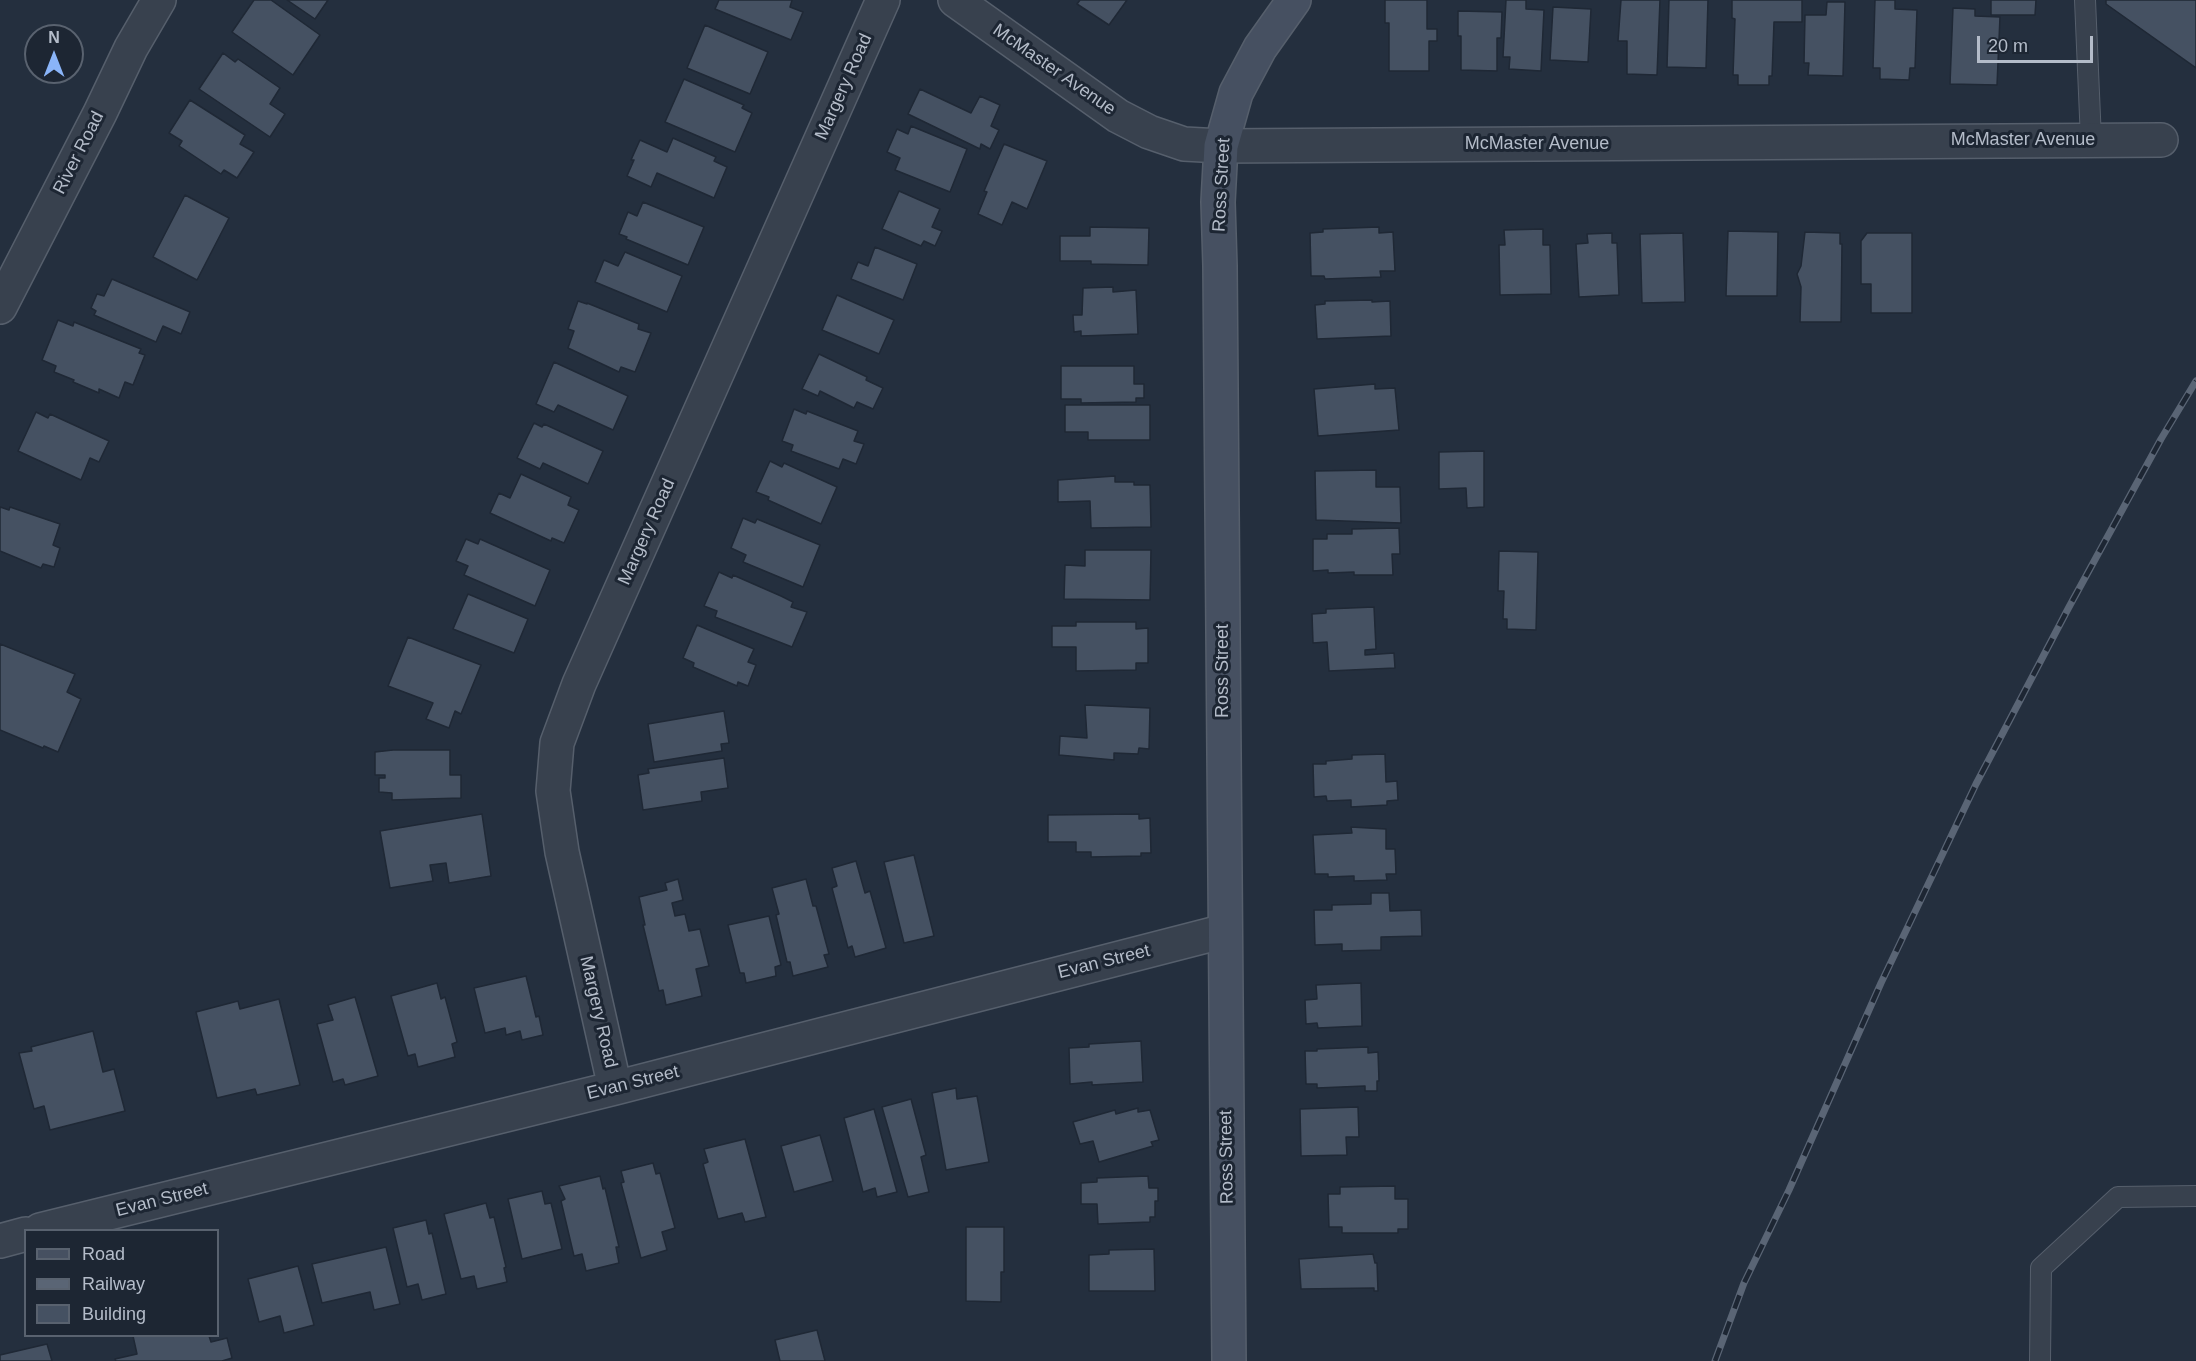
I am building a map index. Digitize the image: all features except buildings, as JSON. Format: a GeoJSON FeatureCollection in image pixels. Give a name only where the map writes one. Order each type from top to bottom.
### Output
{"type":"FeatureCollection","features":[{"type":"Feature","properties":{"kind":"street","name":"River Road"},"geometry":{"type":"LineString","coordinates":[[0,307],[131,48],[159,0]]}},
{"type":"Feature","properties":{"kind":"street","name":"Margery Road"},"geometry":{"type":"LineString","coordinates":[[615,1088],[562,852],[553,791],[557,743],[579,684],[883,0]]}},
{"type":"Feature","properties":{"kind":"street","name":"McMaster Avenue"},"geometry":{"type":"LineString","coordinates":[[956,0],[1118,116],[1149,132],[1184,144],[1221,146],[2162,140]]}},
{"type":"Feature","properties":{"kind":"street","name":"Ross Street"},"geometry":{"type":"LineString","coordinates":[[1229,1361],[1218,202],[1221,146],[1236,93],[1260,48],[1294,0]]}},
{"type":"Feature","properties":{"kind":"street","name":"Evan Street"},"geometry":{"type":"LineString","coordinates":[[44,1229],[615,1088],[1225,931]]}},
{"type":"Feature","properties":{"kind":"street"},"geometry":{"type":"LineString","coordinates":[[0,1240],[24,1234]]}},
{"type":"Feature","properties":{"kind":"lane"},"geometry":{"type":"LineString","coordinates":[[2085,0],[2091,140]]}},
{"type":"Feature","properties":{"kind":"lane"},"geometry":{"type":"LineString","coordinates":[[2040,1361],[2042,1268],[2118,1197],[2196,1196]]}},
{"type":"Feature","properties":{"kind":"railway"},"geometry":{"type":"LineString","coordinates":[[1715,1361],[1744,1283],[1789,1190],[1881,983],[1976,784],[2069,607],[2161,439],[2196,381]]}}]}
